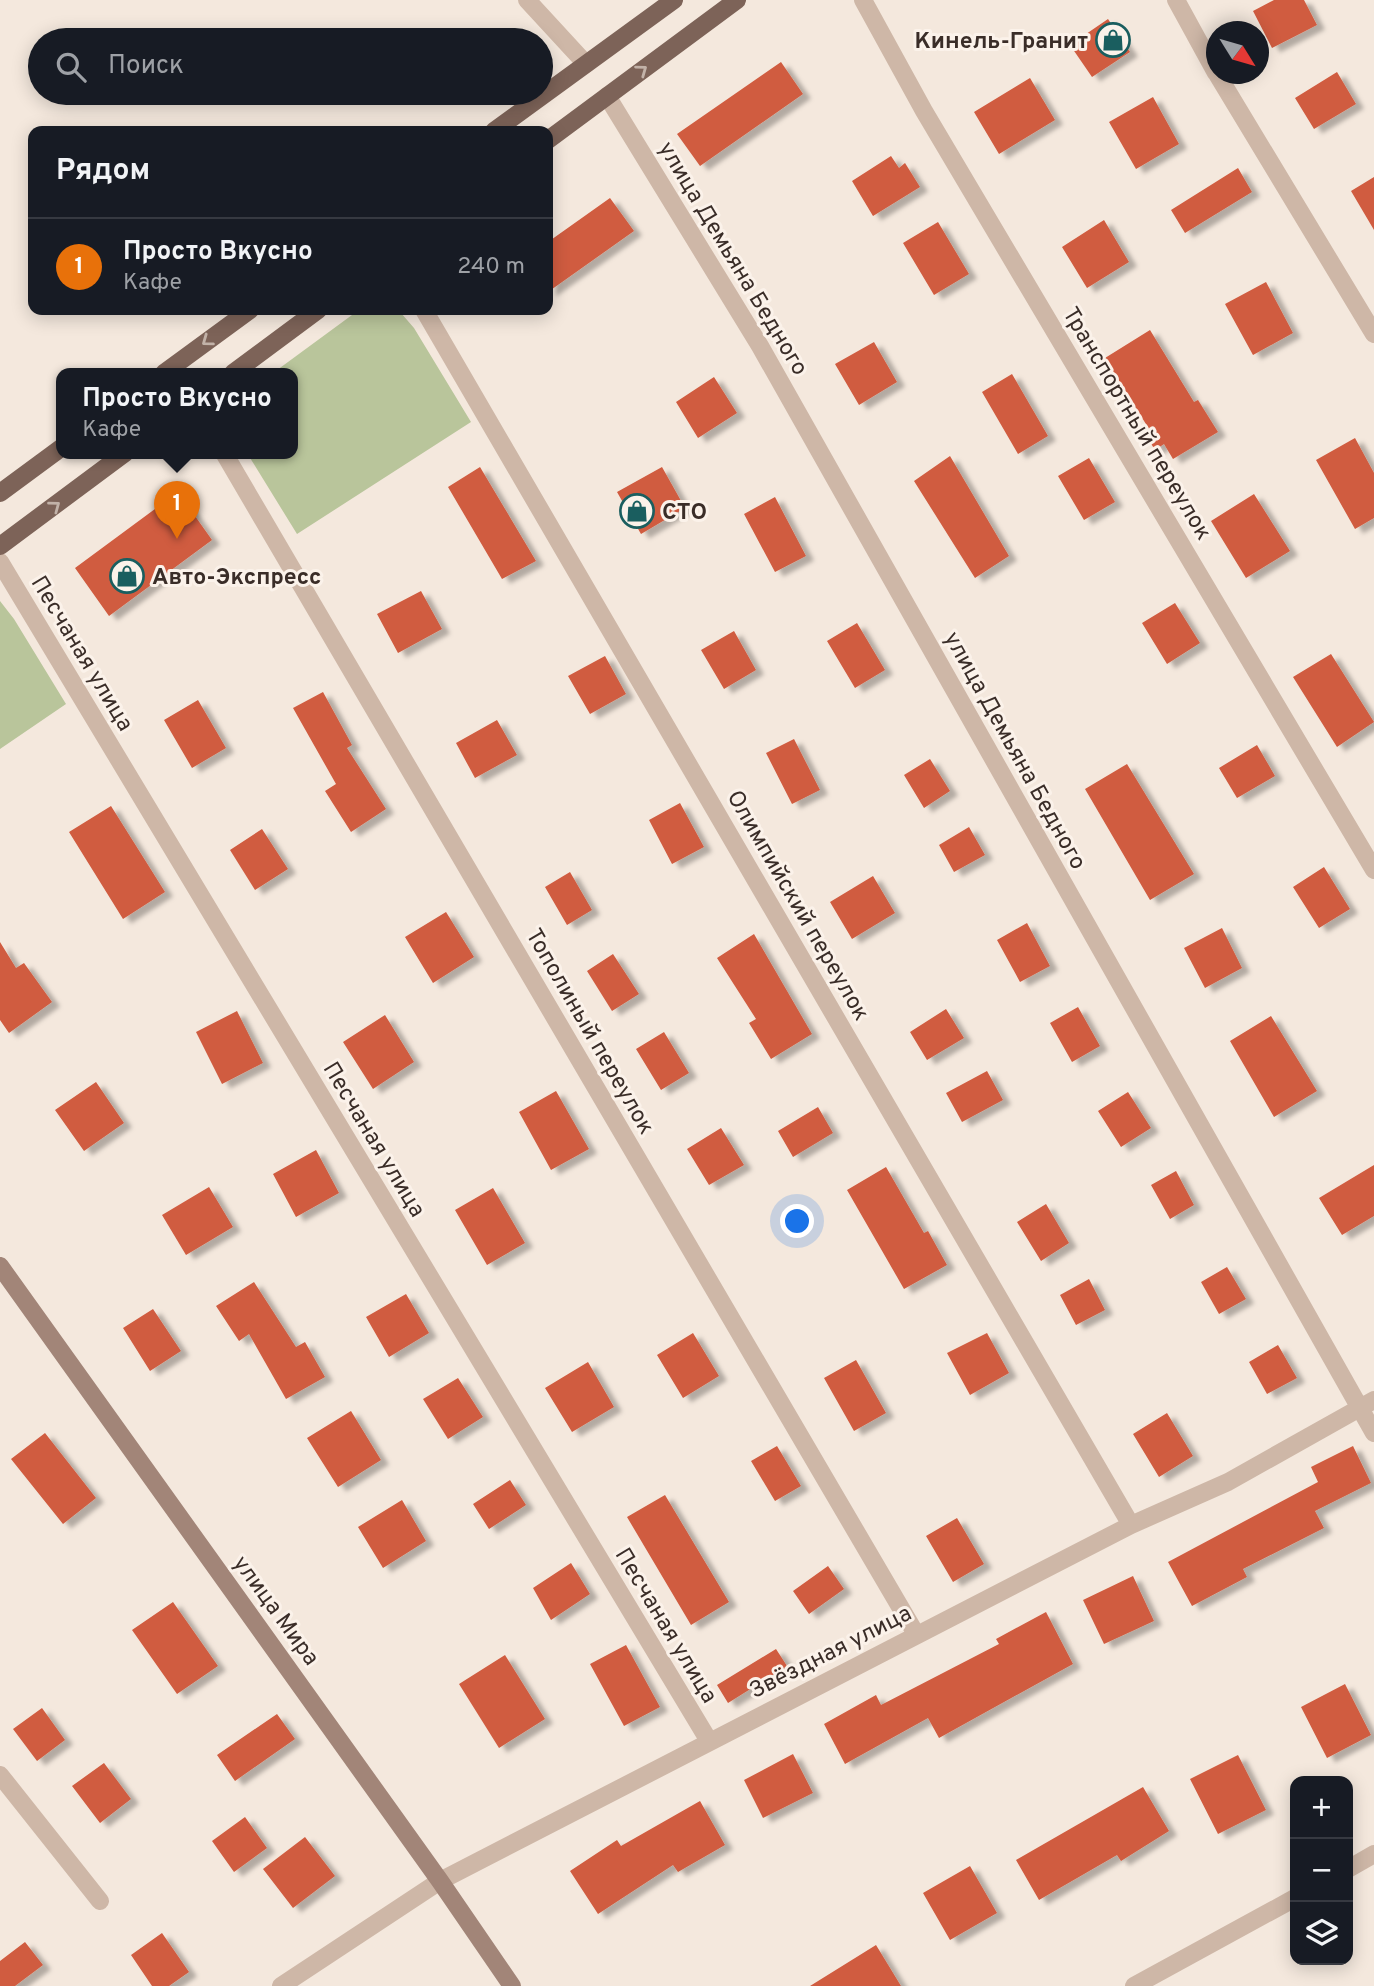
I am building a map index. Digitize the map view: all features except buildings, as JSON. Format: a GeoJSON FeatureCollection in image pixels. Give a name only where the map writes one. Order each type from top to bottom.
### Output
{"type":"FeatureCollection","features":[{"type":"Feature","properties":{"kind":"main road"},"geometry":{"type":"LineString","coordinates":[[553,88],[674,0]]}},
{"type":"Feature","properties":{"kind":"main road"},"geometry":{"type":"LineString","coordinates":[[553,136],[737,0]]}},
{"type":"Feature","properties":{"kind":"main road"},"geometry":{"type":"LineString","coordinates":[[501,126],[530,105]]}},
{"type":"Feature","properties":{"kind":"main road"},"geometry":{"type":"LineString","coordinates":[[171,368],[243,315]]}},
{"type":"Feature","properties":{"kind":"main road"},"geometry":{"type":"LineString","coordinates":[[240,368],[311,315]]}},
{"type":"Feature","properties":{"kind":"main road"},"geometry":{"type":"LineString","coordinates":[[0,493],[56,452]]}},
{"type":"Feature","properties":{"kind":"main road"},"geometry":{"type":"LineString","coordinates":[[0,546],[117,459]]}},
{"type":"Feature","properties":{"kind":"main road","name":"улица Мира"},"geometry":{"type":"LineString","coordinates":[[0,1266],[440,1881],[512,1986]]}},
{"type":"Feature","properties":{"kind":"street"},"geometry":{"type":"LineString","coordinates":[[527,0],[553,28]]}},
{"type":"Feature","properties":{"kind":"street","name":"Транспортный переулок"},"geometry":{"type":"LineString","coordinates":[[863,0],[925,111],[1374,870]]}},
{"type":"Feature","properties":{"kind":"street"},"geometry":{"type":"LineString","coordinates":[[1176,0],[1206,53]]}},
{"type":"Feature","properties":{"kind":"street"},"geometry":{"type":"LineString","coordinates":[[553,28],[586,64]]}},
{"type":"Feature","properties":{"kind":"street"},"geometry":{"type":"LineString","coordinates":[[1224,84],[1374,334]]}},
{"type":"Feature","properties":{"kind":"street","name":"улица Демьяна Бедного"},"geometry":{"type":"LineString","coordinates":[[607,96],[760,346],[1367,1403],[1374,1433]]}},
{"type":"Feature","properties":{"kind":"street","name":"Олимпийский переулок"},"geometry":{"type":"LineString","coordinates":[[427,315],[1131,1525]]}},
{"type":"Feature","properties":{"kind":"street","name":"Тополиный переулок"},"geometry":{"type":"LineString","coordinates":[[228,459],[916,1634]]}},
{"type":"Feature","properties":{"kind":"street","name":"Песчаная улица"},"geometry":{"type":"LineString","coordinates":[[0,562],[709,1741]]}},
{"type":"Feature","properties":{"kind":"street","name":"Звёздная улица"},"geometry":{"type":"LineString","coordinates":[[281,1986],[440,1881],[1131,1525],[1228,1482],[1367,1403]]}},
{"type":"Feature","properties":{"kind":"street"},"geometry":{"type":"LineString","coordinates":[[0,1775],[100,1901]]}},
{"type":"Feature","properties":{"kind":"street"},"geometry":{"type":"LineString","coordinates":[[1353,1866],[1374,1854]]}},
{"type":"Feature","properties":{"kind":"street"},"geometry":{"type":"LineString","coordinates":[[1134,1986],[1290,1901]]}},
{"type":"Feature","properties":{"kind":"green space"},"geometry":{"type":"Polygon","coordinates":[[[352,315],[403,315],[414,328],[471,422],[297,534],[251,459],[298,459],[298,368],[280,368],[352,315]]]}},
{"type":"Feature","properties":{"kind":"green space"},"geometry":{"type":"Polygon","coordinates":[[[0,601],[66,704],[0,749],[0,601]]]}},
{"type":"Feature","properties":{"kind":"place","name":"Кинель-Гранит"},"geometry":{"type":"Point","coordinates":[1113,40]}},
{"type":"Feature","properties":{"kind":"place","name":"СТО"},"geometry":{"type":"Point","coordinates":[637,511]}},
{"type":"Feature","properties":{"kind":"place","name":"Просто Вкусно"},"geometry":{"type":"Point","coordinates":[177,539]}},
{"type":"Feature","properties":{"kind":"place","name":"Авто-Экспресс"},"geometry":{"type":"Point","coordinates":[127,576]}}]}
